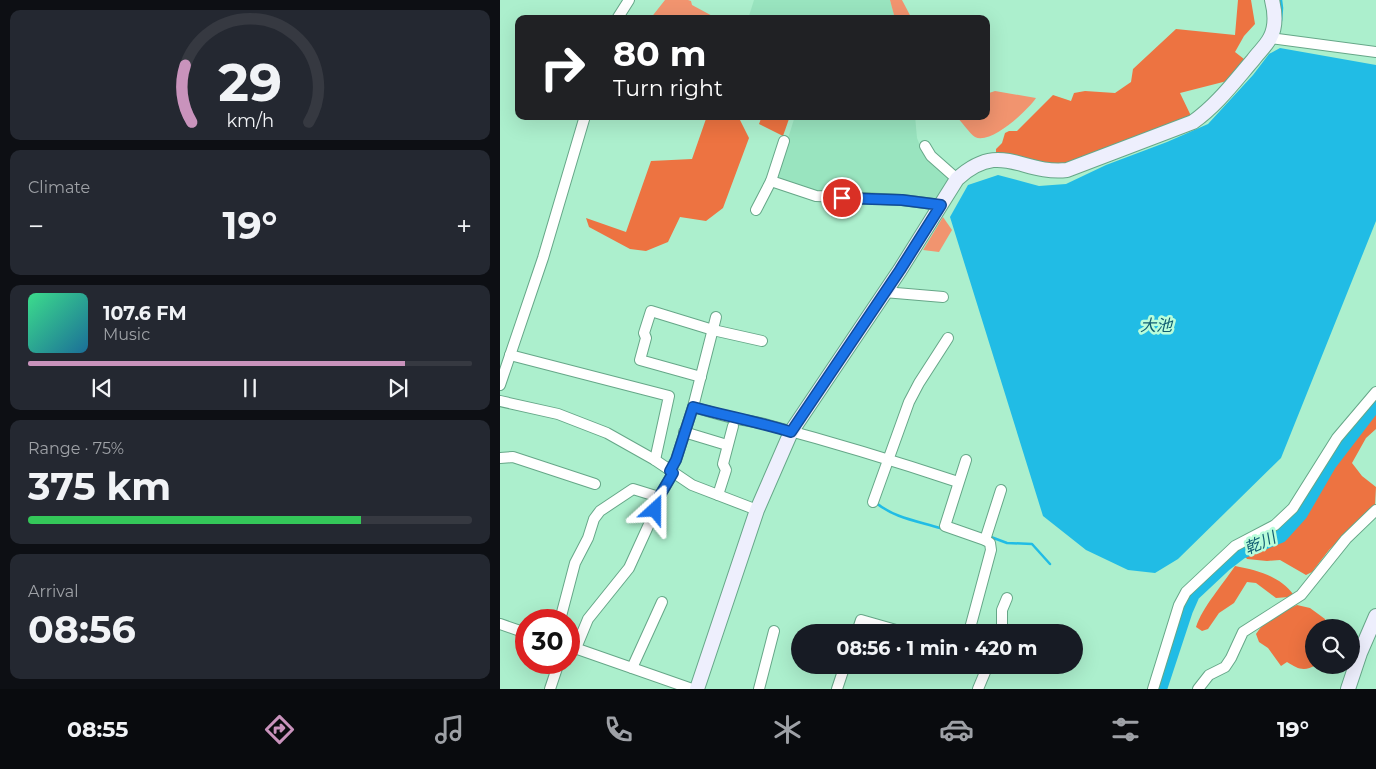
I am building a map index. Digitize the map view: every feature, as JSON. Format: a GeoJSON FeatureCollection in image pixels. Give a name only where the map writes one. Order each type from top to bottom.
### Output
{"type":"FeatureCollection","features":[{"type":"Feature","properties":{"kind":"street"},"geometry":{"type":"LineString","coordinates":[[620,15],[629,0]]}},
{"type":"Feature","properties":{"kind":"street"},"geometry":{"type":"LineString","coordinates":[[697,689],[757,510],[791,432],[900,270],[957,179],[968,169],[989,160],[1012,162],[1051,171],[1068,170],[1194,122],[1230,88],[1270,38],[1274,25],[1272,0]]}},
{"type":"Feature","properties":{"kind":"street"},"geometry":{"type":"LineString","coordinates":[[1270,38],[1376,52]]}},
{"type":"Feature","properties":{"kind":"street"},"geometry":{"type":"LineString","coordinates":[[500,385],[546,249],[584,120]]}},
{"type":"Feature","properties":{"kind":"street"},"geometry":{"type":"LineString","coordinates":[[756,210],[771,181],[784,141]]}},
{"type":"Feature","properties":{"kind":"street"},"geometry":{"type":"LineString","coordinates":[[925,146],[931,156],[957,179]]}},
{"type":"Feature","properties":{"kind":"street"},"geometry":{"type":"LineString","coordinates":[[771,181],[816,196],[902,200],[941,205]]}},
{"type":"Feature","properties":{"kind":"street"},"geometry":{"type":"LineString","coordinates":[[884,292],[944,297]]}},
{"type":"Feature","properties":{"kind":"street"},"geometry":{"type":"LineString","coordinates":[[701,377],[640,360],[646,338],[644,333],[651,311],[713,330],[762,341]]}},
{"type":"Feature","properties":{"kind":"street"},"geometry":{"type":"LineString","coordinates":[[580,633],[588,619],[629,568],[659,497],[672,472],[693,407],[716,317]]}},
{"type":"Feature","properties":{"kind":"street"},"geometry":{"type":"LineString","coordinates":[[873,502],[909,402],[919,382],[948,338]]}},
{"type":"Feature","properties":{"kind":"street"},"geometry":{"type":"LineString","coordinates":[[510,355],[669,396],[655,460]]}},
{"type":"Feature","properties":{"kind":"street"},"geometry":{"type":"LineString","coordinates":[[1152,689],[1179,605],[1186,592],[1235,546],[1275,525],[1293,508],[1337,438],[1376,392]]}},
{"type":"Feature","properties":{"kind":"street"},"geometry":{"type":"LineString","coordinates":[[500,401],[558,414],[599,430],[655,460],[692,485],[757,510]]}},
{"type":"Feature","properties":{"kind":"street"},"geometry":{"type":"LineString","coordinates":[[693,407],[737,419],[767,424],[888,458],[958,482]]}},
{"type":"Feature","properties":{"kind":"street"},"geometry":{"type":"LineString","coordinates":[[718,495],[726,470],[723,464],[733,426]]}},
{"type":"Feature","properties":{"kind":"street"},"geometry":{"type":"LineString","coordinates":[[684,432],[727,445]]}},
{"type":"Feature","properties":{"kind":"street"},"geometry":{"type":"LineString","coordinates":[[500,458],[513,457],[595,484]]}},
{"type":"Feature","properties":{"kind":"street"},"geometry":{"type":"LineString","coordinates":[[966,460],[945,526],[990,543],[991,550],[971,624]]}},
{"type":"Feature","properties":{"kind":"street"},"geometry":{"type":"LineString","coordinates":[[563,609],[575,563],[588,538],[594,519],[600,511],[634,489],[659,497]]}},
{"type":"Feature","properties":{"kind":"street"},"geometry":{"type":"LineString","coordinates":[[985,540],[1001,490]]}},
{"type":"Feature","properties":{"kind":"street"},"geometry":{"type":"LineString","coordinates":[[1198,689],[1208,675],[1224,667],[1232,658],[1243,632],[1301,595],[1346,539],[1376,510]]}},
{"type":"Feature","properties":{"kind":"street"},"geometry":{"type":"LineString","coordinates":[[1002,624],[1002,610],[1007,598]]}},
{"type":"Feature","properties":{"kind":"street"},"geometry":{"type":"LineString","coordinates":[[632,668],[662,602]]}},
{"type":"Feature","properties":{"kind":"street"},"geometry":{"type":"LineString","coordinates":[[1348,689],[1360,653],[1376,616]]}},
{"type":"Feature","properties":{"kind":"street"},"geometry":{"type":"LineString","coordinates":[[861,624],[862,620],[875,624]]}},
{"type":"Feature","properties":{"kind":"street"},"geometry":{"type":"LineString","coordinates":[[500,624],[515,629]]}},
{"type":"Feature","properties":{"kind":"street"},"geometry":{"type":"LineString","coordinates":[[760,689],[774,631]]}},
{"type":"Feature","properties":{"kind":"street"},"geometry":{"type":"LineString","coordinates":[[580,649],[692,689]]}},
{"type":"Feature","properties":{"kind":"street"},"geometry":{"type":"LineString","coordinates":[[550,689],[555,674]]}},
{"type":"Feature","properties":{"kind":"street"},"geometry":{"type":"LineString","coordinates":[[837,689],[842,674]]}},
{"type":"Feature","properties":{"kind":"street"},"geometry":{"type":"LineString","coordinates":[[978,689],[984,674]]}},
{"type":"Feature","properties":{"kind":"shaded area"},"geometry":{"type":"Polygon","coordinates":[[[665,0],[688,0],[691,1],[692,5],[711,15],[653,15],[665,0]]]}},
{"type":"Feature","properties":{"kind":"shaded area"},"geometry":{"type":"Polygon","coordinates":[[[754,0],[890,0],[894,15],[749,15],[754,0]]]}},
{"type":"Feature","properties":{"kind":"shaded area"},"geometry":{"type":"Polygon","coordinates":[[[890,0],[902,0],[910,15],[894,15],[890,0]]]}},
{"type":"Feature","properties":{"kind":"shaded area"},"geometry":{"type":"Polygon","coordinates":[[[1238,0],[1251,0],[1255,24],[1244,36],[1235,52],[1244,59],[1240,69],[1227,81],[1180,93],[1192,118],[1068,164],[1054,165],[996,153],[996,149],[1002,143],[1005,133],[1017,131],[1053,95],[1071,101],[1074,93],[1085,91],[1115,93],[1131,82],[1133,69],[1176,29],[1235,35],[1238,0]]]}},
{"type":"Feature","properties":{"kind":"shaded area"},"geometry":{"type":"Polygon","coordinates":[[[995,91],[1036,98],[1017,118],[999,131],[982,138],[975,137],[960,120],[990,120],[990,93],[995,91]]]}},
{"type":"Feature","properties":{"kind":"shaded area"},"geometry":{"type":"Polygon","coordinates":[[[706,120],[740,120],[749,138],[723,208],[706,221],[680,217],[668,242],[646,251],[630,249],[589,227],[586,218],[626,232],[651,161],[692,159],[706,120]]]}},
{"type":"Feature","properties":{"kind":"shaded area"},"geometry":{"type":"Polygon","coordinates":[[[760,120],[789,120],[783,136],[759,124],[760,120]]]}},
{"type":"Feature","properties":{"kind":"shaded area"},"geometry":{"type":"Polygon","coordinates":[[[794,120],[915,120],[917,138],[923,153],[948,180],[935,200],[812,192],[776,177],[794,120]]]}},
{"type":"Feature","properties":{"kind":"shaded area"},"geometry":{"type":"Polygon","coordinates":[[[943,217],[952,230],[939,252],[923,250],[943,217]]]}},
{"type":"Feature","properties":{"kind":"shaded area"},"geometry":{"type":"Polygon","coordinates":[[[1376,408],[1376,429],[1366,438],[1352,463],[1362,476],[1376,487],[1375,505],[1329,550],[1312,572],[1306,575],[1280,560],[1247,559],[1244,555],[1246,551],[1281,536],[1300,515],[1329,469],[1336,466],[1347,445],[1353,437],[1363,430],[1376,408]]]}},
{"type":"Feature","properties":{"kind":"shaded area"},"geometry":{"type":"Polygon","coordinates":[[[1235,566],[1274,578],[1293,594],[1289,597],[1276,598],[1256,583],[1247,582],[1234,603],[1219,613],[1208,629],[1202,631],[1196,627],[1199,620],[1235,566]]]}},
{"type":"Feature","properties":{"kind":"shaded area"},"geometry":{"type":"Polygon","coordinates":[[[1297,605],[1310,608],[1325,619],[1305,619],[1305,669],[1298,668],[1287,662],[1281,666],[1268,648],[1259,642],[1256,634],[1269,620],[1297,605]]]}},
{"type":"Feature","properties":{"kind":"water","name":"大池"},"geometry":{"type":"Polygon","coordinates":[[[1280,48],[1376,65],[1376,221],[1281,458],[1178,559],[1155,573],[1128,570],[1086,550],[1043,516],[950,217],[968,185],[998,175],[1039,186],[1066,184],[1106,165],[1208,124],[1253,75],[1269,54],[1280,48]]]}},
{"type":"Feature","properties":{"kind":"waterway"},"geometry":{"type":"LineString","coordinates":[[1281,0],[1281,21]]}},
{"type":"Feature","properties":{"kind":"waterway","name":"乾川"},"geometry":{"type":"LineString","coordinates":[[1159,689],[1192,594],[1241,551],[1280,535],[1300,513],[1329,463],[1376,402]]}},
{"type":"Feature","properties":{"kind":"waterway"},"geometry":{"type":"LineString","coordinates":[[875,502],[890,512],[940,528]]}},
{"type":"Feature","properties":{"kind":"waterway"},"geometry":{"type":"LineString","coordinates":[[991,537],[1007,543],[1032,544],[1050,564]]}},
{"type":"Feature","properties":{"kind":"route"},"geometry":{"type":"LineString","coordinates":[[655,510],[659,497],[673,473],[670,471],[676,460],[693,407],[737,419],[767,424],[791,432],[900,270],[941,205],[902,200],[842,198]]}}]}
